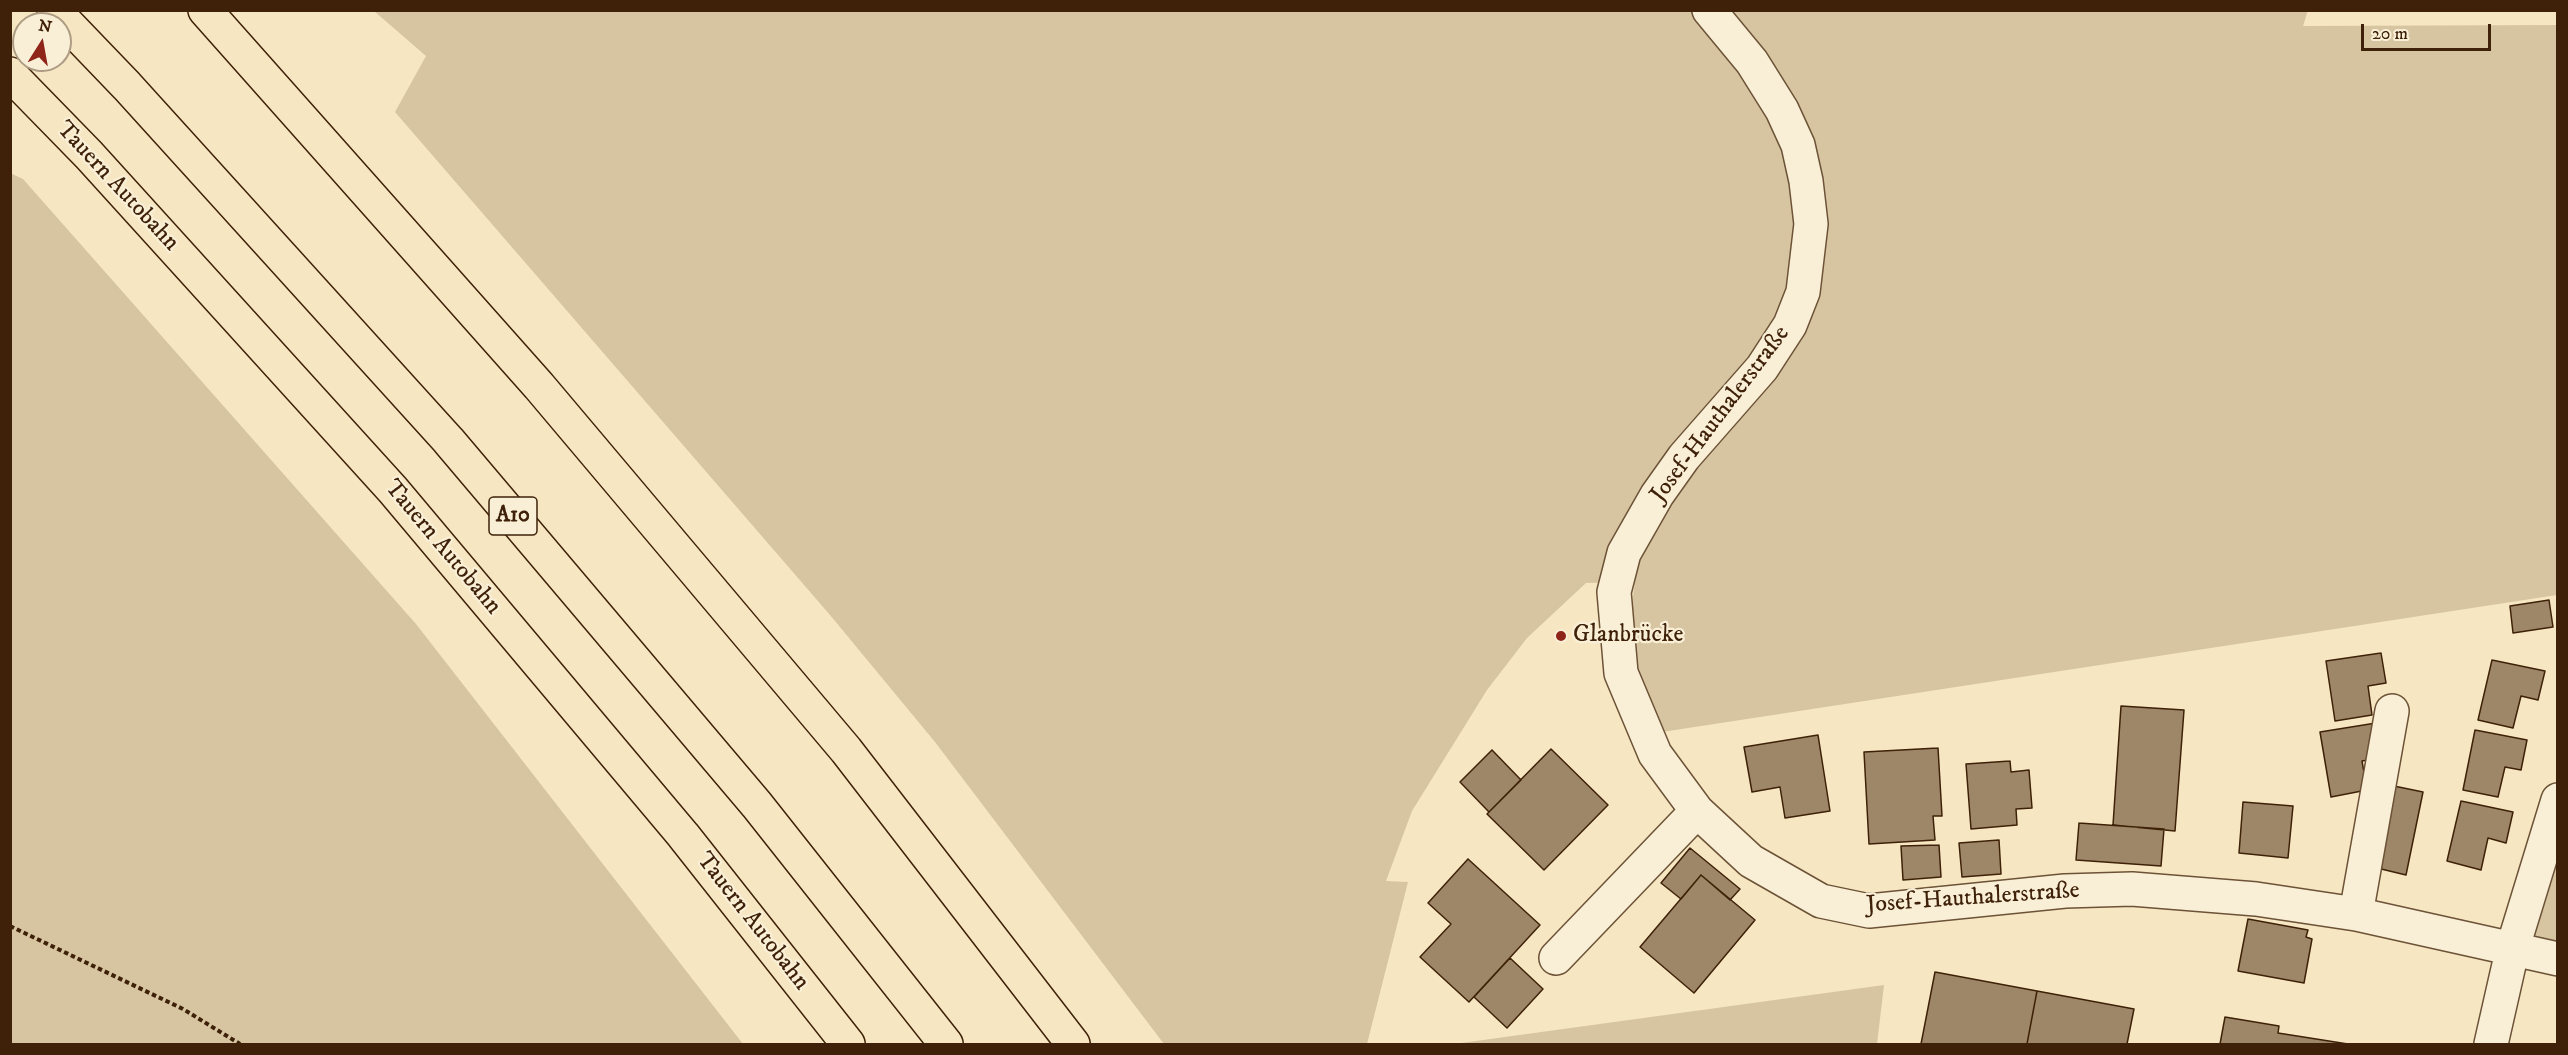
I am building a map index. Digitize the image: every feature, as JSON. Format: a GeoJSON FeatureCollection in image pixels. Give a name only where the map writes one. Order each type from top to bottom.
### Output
{"type":"FeatureCollection","features":[{"type":"Feature","properties":{"kind":"highway","name":"A10"},"geometry":{"type":"LineString","coordinates":[[54,10],[127,86],[448,440],[757,805],[946,1044]]}},
{"type":"Feature","properties":{"kind":"highway"},"geometry":{"type":"LineString","coordinates":[[205,10],[539,386],[846,750],[1073,1044]]}},
{"type":"Feature","properties":{"kind":"highway","name":"Tauern Autobahn"},"geometry":{"type":"LineString","coordinates":[[10,74],[89,155],[393,490],[683,834],[848,1044]]}},
{"type":"Feature","properties":{"kind":"street","name":"Josef-Hauthalerstraße"},"geometry":{"type":"LineString","coordinates":[[1709,10],[1752,62],[1782,110],[1798,145],[1806,181],[1811,224],[1803,292],[1790,325],[1762,368],[1684,457],[1657,495],[1624,553],[1614,592],[1621,673],[1655,754],[1697,811],[1751,861],[1821,901],[1869,911],[2066,891],[2132,890],[2256,899],[2356,914],[2535,953]]}},
{"type":"Feature","properties":{"kind":"street"},"geometry":{"type":"LineString","coordinates":[[2356,914],[2392,711]]}},
{"type":"Feature","properties":{"kind":"street"},"geometry":{"type":"LineString","coordinates":[[2491,1044],[2535,953],[2538,871],[2558,800]]}},
{"type":"Feature","properties":{"kind":"street"},"geometry":{"type":"LineString","coordinates":[[1557,958],[1697,811]]}},
{"type":"Feature","properties":{"kind":"path"},"geometry":{"type":"LineString","coordinates":[[10,926],[183,1009],[240,1044]]}},
{"type":"Feature","properties":{"kind":"shaded area"},"geometry":{"type":"Polygon","coordinates":[[[2308,10],[2303,26],[2557,25],[2557,595],[1662,732],[1639,677],[1628,631],[1635,582],[1586,583],[1527,638],[1487,690],[1412,811],[1386,881],[1408,882],[1367,1044],[1164,1044],[935,742],[830,615],[395,112],[426,56],[374,11],[2308,10]]]}},
{"type":"Feature","properties":{"kind":"shaded area"},"geometry":{"type":"Polygon","coordinates":[[[10,173],[23,179],[416,624],[743,1044],[11,1044],[10,173]]]}},
{"type":"Feature","properties":{"kind":"shaded area"},"geometry":{"type":"Polygon","coordinates":[[[2557,845],[2557,943],[2528,935],[2557,845]]]}},
{"type":"Feature","properties":{"kind":"shaded area"},"geometry":{"type":"Polygon","coordinates":[[[1884,985],[1877,1044],[1454,1044],[1884,985]]]}},
{"type":"Feature","properties":{"kind":"building"},"geometry":{"type":"Polygon","coordinates":[[[2549,600],[2553,627],[2513,633],[2510,606],[2549,600]]]}},
{"type":"Feature","properties":{"kind":"building"},"geometry":{"type":"Polygon","coordinates":[[[2381,653],[2386,683],[2368,686],[2372,715],[2335,721],[2326,661],[2381,653]]]}},
{"type":"Feature","properties":{"kind":"building"},"geometry":{"type":"Polygon","coordinates":[[[2492,660],[2545,671],[2538,700],[2521,696],[2513,728],[2478,720],[2492,660]]]}},
{"type":"Feature","properties":{"kind":"building"},"geometry":{"type":"Polygon","coordinates":[[[2121,706],[2184,710],[2175,831],[2113,825],[2121,706]]]}},
{"type":"Feature","properties":{"kind":"building"},"geometry":{"type":"Polygon","coordinates":[[[2376,723],[2381,758],[2362,761],[2367,790],[2331,797],[2320,732],[2376,723]]]}},
{"type":"Feature","properties":{"kind":"building"},"geometry":{"type":"Polygon","coordinates":[[[2475,730],[2527,740],[2521,770],[2505,767],[2498,797],[2463,790],[2475,730]]]}},
{"type":"Feature","properties":{"kind":"building"},"geometry":{"type":"Polygon","coordinates":[[[1818,735],[1830,811],[1785,818],[1780,787],[1752,792],[1744,747],[1818,735]]]}},
{"type":"Feature","properties":{"kind":"building"},"geometry":{"type":"Polygon","coordinates":[[[1938,748],[1942,816],[1933,816],[1935,840],[1869,844],[1864,752],[1938,748]]]}},
{"type":"Feature","properties":{"kind":"building"},"geometry":{"type":"Polygon","coordinates":[[[1551,749],[1608,805],[1544,870],[1487,814],[1551,749]]]}},
{"type":"Feature","properties":{"kind":"building"},"geometry":{"type":"Polygon","coordinates":[[[1492,750],[1521,780],[1489,812],[1460,782],[1492,750]]]}},
{"type":"Feature","properties":{"kind":"building"},"geometry":{"type":"Polygon","coordinates":[[[2010,761],[2011,772],[2029,770],[2032,808],[2016,809],[2017,825],[1971,829],[1966,764],[2010,761]]]}},
{"type":"Feature","properties":{"kind":"building"},"geometry":{"type":"Polygon","coordinates":[[[2394,786],[2423,792],[2406,875],[2377,868],[2394,786]]]}},
{"type":"Feature","properties":{"kind":"building"},"geometry":{"type":"Polygon","coordinates":[[[2461,801],[2513,812],[2506,843],[2488,838],[2481,870],[2447,861],[2461,801]]]}},
{"type":"Feature","properties":{"kind":"building"},"geometry":{"type":"Polygon","coordinates":[[[2243,802],[2293,806],[2288,858],[2239,853],[2243,802]]]}},
{"type":"Feature","properties":{"kind":"building"},"geometry":{"type":"Polygon","coordinates":[[[2079,823],[2164,829],[2161,866],[2076,860],[2079,823]]]}},
{"type":"Feature","properties":{"kind":"building"},"geometry":{"type":"Polygon","coordinates":[[[1999,840],[2001,874],[1962,877],[1959,843],[1999,840]]]}},
{"type":"Feature","properties":{"kind":"building"},"geometry":{"type":"Polygon","coordinates":[[[1939,845],[1941,877],[1903,880],[1901,846],[1939,845]]]}},
{"type":"Feature","properties":{"kind":"building"},"geometry":{"type":"Polygon","coordinates":[[[1690,848],[1740,889],[1730,900],[1701,875],[1681,899],[1661,883],[1690,848]]]}},
{"type":"Feature","properties":{"kind":"building"},"geometry":{"type":"Polygon","coordinates":[[[1468,859],[1540,925],[1469,1002],[1420,957],[1451,924],[1428,903],[1468,859]]]}},
{"type":"Feature","properties":{"kind":"building"},"geometry":{"type":"Polygon","coordinates":[[[1701,875],[1755,920],[1694,993],[1640,947],[1701,875]]]}},
{"type":"Feature","properties":{"kind":"building"},"geometry":{"type":"Polygon","coordinates":[[[2248,919],[2308,930],[2306,937],[2312,939],[2304,983],[2238,971],[2248,919]]]}},
{"type":"Feature","properties":{"kind":"building"},"geometry":{"type":"Polygon","coordinates":[[[1510,958],[1543,989],[1507,1028],[1474,997],[1510,958]]]}},
{"type":"Feature","properties":{"kind":"building"},"geometry":{"type":"Polygon","coordinates":[[[1935,972],[2037,991],[2027,1044],[1921,1044],[1935,972]]]}},
{"type":"Feature","properties":{"kind":"building"},"geometry":{"type":"Polygon","coordinates":[[[2037,991],[2134,1009],[2127,1044],[2027,1044],[2037,991]]]}},
{"type":"Feature","properties":{"kind":"building"},"geometry":{"type":"Polygon","coordinates":[[[2225,1017],[2279,1026],[2278,1033],[2348,1044],[2220,1044],[2225,1017]]]}},
{"type":"Feature","properties":{"kind":"place","name":"Glanbrücke"},"geometry":{"type":"Point","coordinates":[1561,636]}}]}
